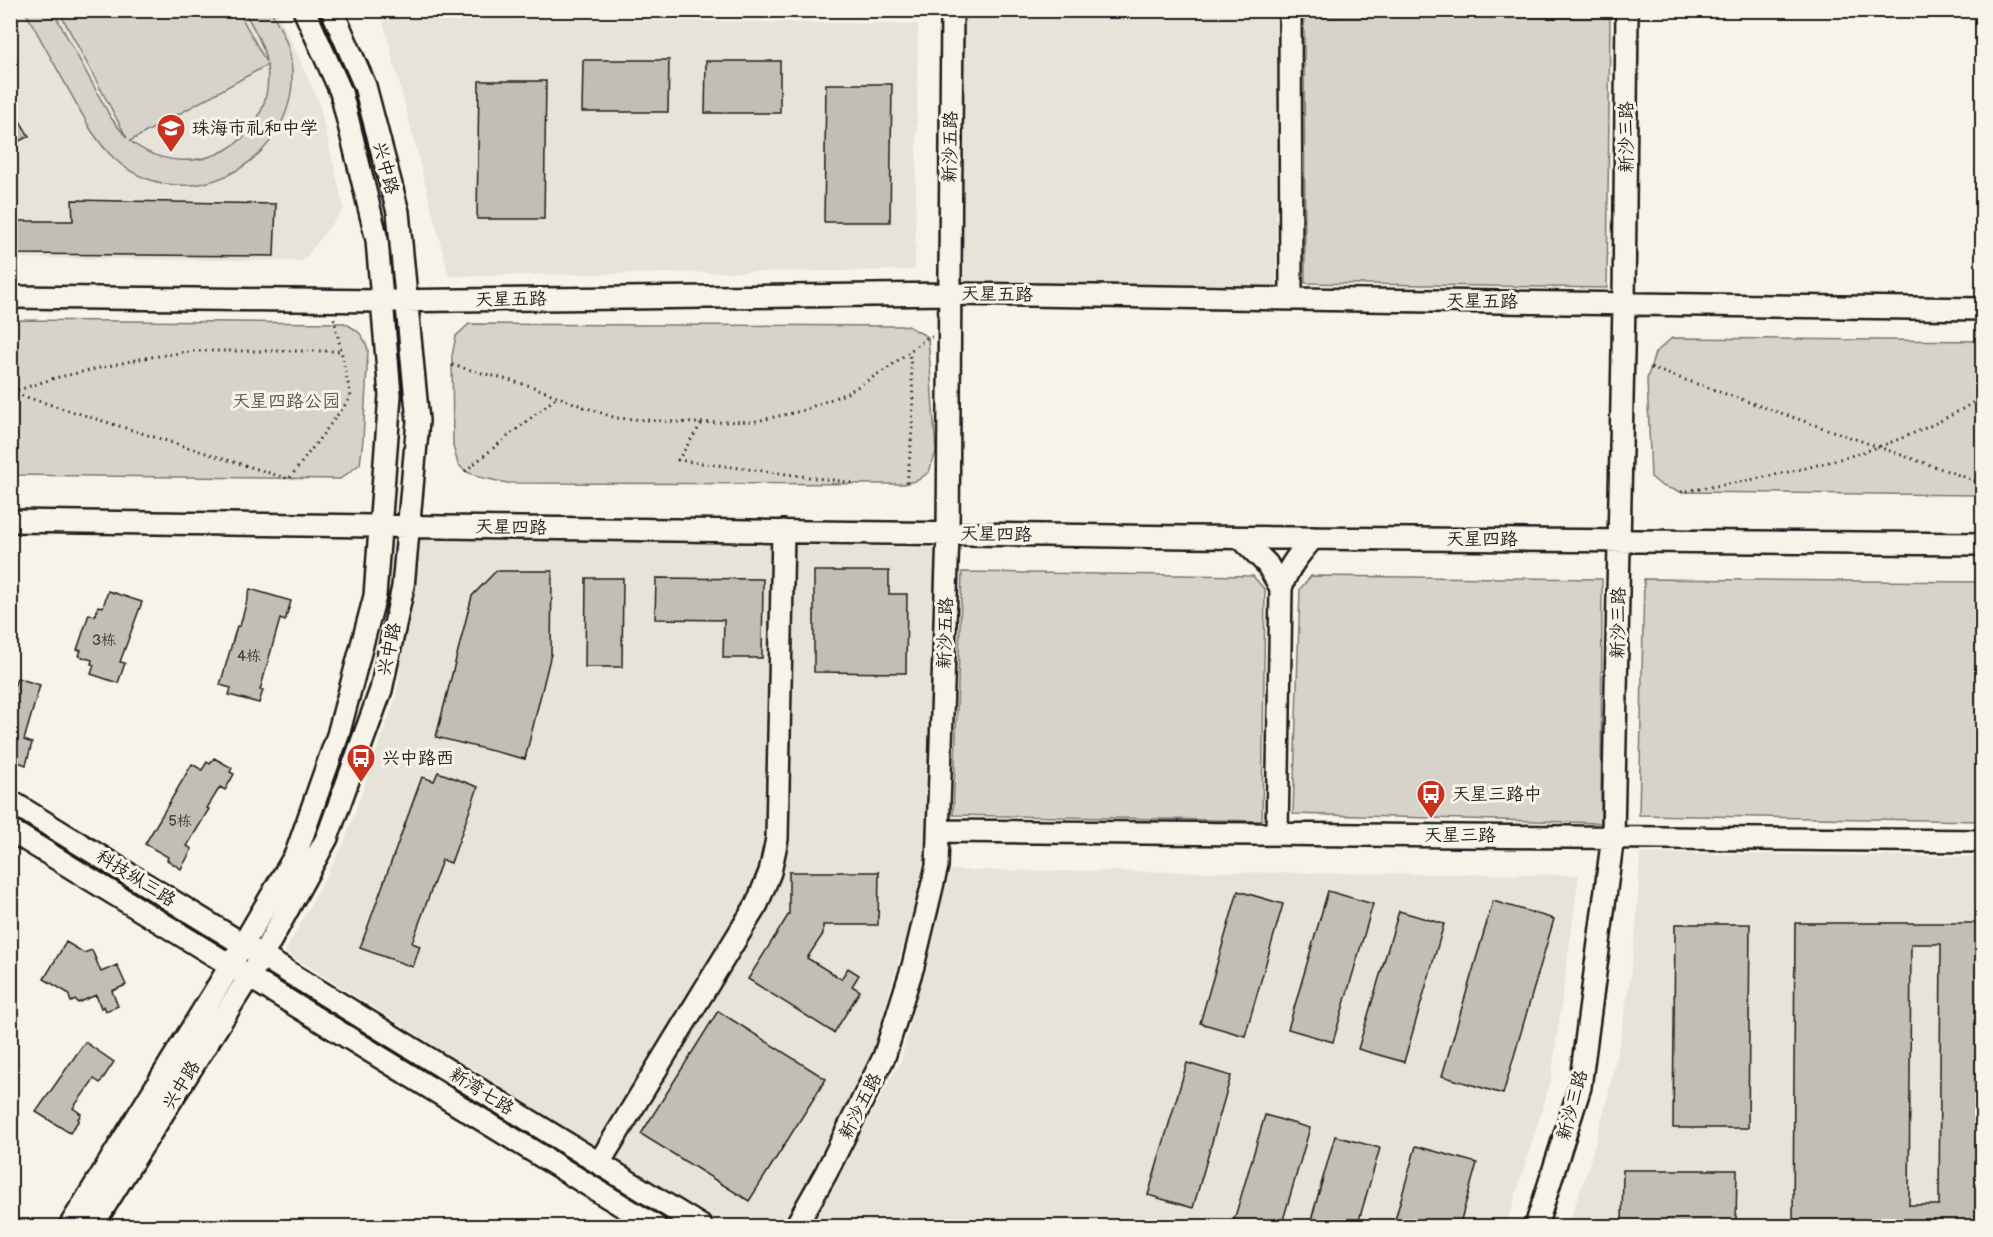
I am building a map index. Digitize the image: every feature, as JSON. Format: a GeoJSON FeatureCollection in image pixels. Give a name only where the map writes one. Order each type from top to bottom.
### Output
{"type":"FeatureCollection","features":[{"type":"Feature","properties":{"kind":"street","name":"兴中路"},"geometry":{"type":"LineString","coordinates":[[92,1227],[239,971],[243,944],[296,854],[338,735],[375,596],[390,395],[377,240],[341,92],[304,10]]}},
{"type":"Feature","properties":{"kind":"street","name":"兴中路"},"geometry":{"type":"LineString","coordinates":[[70,1227],[239,971],[262,956],[327,838],[381,690],[403,587],[418,421],[398,212],[365,86],[332,10]]}},
{"type":"Feature","properties":{"kind":"street","name":"新沙五路"},"geometry":{"type":"LineString","coordinates":[[796,1227],[884,1058],[913,966],[937,866],[948,533],[952,10]]}},
{"type":"Feature","properties":{"kind":"street"},"geometry":{"type":"LineString","coordinates":[[1290,10],[1291,298]]}},
{"type":"Feature","properties":{"kind":"street","name":"新沙三路"},"geometry":{"type":"LineString","coordinates":[[1536,1227],[1580,1087],[1613,836],[1620,540],[1627,10]]}},
{"type":"Feature","properties":{"kind":"street","name":"天星五路"},"geometry":{"type":"LineString","coordinates":[[10,297],[382,301],[949,294],[1983,309]]}},
{"type":"Feature","properties":{"kind":"street","name":"天星四路"},"geometry":{"type":"LineString","coordinates":[[10,521],[1241,538],[1983,544]]}},
{"type":"Feature","properties":{"kind":"street"},"geometry":{"type":"LineString","coordinates":[[599,1163],[757,903],[770,872],[777,839],[783,531]]}},
{"type":"Feature","properties":{"kind":"street"},"geometry":{"type":"LineString","coordinates":[[1241,538],[1268,564],[1281,588]]}},
{"type":"Feature","properties":{"kind":"street"},"geometry":{"type":"LineString","coordinates":[[1277,834],[1281,588],[1286,573],[1296,556],[1313,538]]}},
{"type":"Feature","properties":{"kind":"street","name":"科技纵三路"},"geometry":{"type":"LineString","coordinates":[[10,801],[262,956]]}},
{"type":"Feature","properties":{"kind":"street","name":"科技纵三路"},"geometry":{"type":"LineString","coordinates":[[10,830],[239,971]]}},
{"type":"Feature","properties":{"kind":"street","name":"天星三路"},"geometry":{"type":"LineString","coordinates":[[938,831],[1983,841]]}},
{"type":"Feature","properties":{"kind":"street","name":"新湾七路"},"geometry":{"type":"LineString","coordinates":[[262,956],[702,1227]]}},
{"type":"Feature","properties":{"kind":"street","name":"新湾七路"},"geometry":{"type":"LineString","coordinates":[[239,971],[655,1227]]}},
{"type":"Feature","properties":{"kind":"path"},"geometry":{"type":"LineString","coordinates":[[11,393],[289,479],[351,397],[331,300]]}},
{"type":"Feature","properties":{"kind":"path"},"geometry":{"type":"LineString","coordinates":[[452,365],[531,386],[616,418],[701,423],[757,421],[801,411],[847,393],[888,368],[928,337],[949,338]]}},
{"type":"Feature","properties":{"kind":"path"},"geometry":{"type":"LineString","coordinates":[[11,393],[55,378],[144,358],[194,351],[340,351]]}},
{"type":"Feature","properties":{"kind":"path"},"geometry":{"type":"LineString","coordinates":[[907,483],[914,428],[913,380],[909,352]]}},
{"type":"Feature","properties":{"kind":"path"},"geometry":{"type":"LineString","coordinates":[[1651,368],[1983,483]]}},
{"type":"Feature","properties":{"kind":"path"},"geometry":{"type":"LineString","coordinates":[[465,471],[557,397]]}},
{"type":"Feature","properties":{"kind":"path"},"geometry":{"type":"LineString","coordinates":[[1681,492],[1789,472],[1878,447],[1959,413],[1983,397]]}},
{"type":"Feature","properties":{"kind":"path"},"geometry":{"type":"LineString","coordinates":[[701,423],[678,460],[855,483]]}},
{"type":"Feature","properties":{"kind":"shaded area","name":"珠海市礼和中学"},"geometry":{"type":"Polygon","coordinates":[[[11,11],[277,11],[318,100],[344,208],[303,261],[11,258],[11,11]]]}},
{"type":"Feature","properties":{"kind":"shaded area"},"geometry":{"type":"Polygon","coordinates":[[[963,13],[1277,14],[1276,286],[960,282],[963,13]]]}},
{"type":"Feature","properties":{"kind":"shaded area"},"geometry":{"type":"Polygon","coordinates":[[[382,17],[918,24],[915,270],[449,276],[382,17]]]}},
{"type":"Feature","properties":{"kind":"shaded area"},"geometry":{"type":"Polygon","coordinates":[[[420,537],[937,548],[925,871],[873,1048],[820,1161],[784,1226],[722,1226],[285,952],[344,843],[396,697],[420,537]]]}},
{"type":"Feature","properties":{"kind":"shaded area"},"geometry":{"type":"Polygon","coordinates":[[[1640,853],[1982,857],[1982,1226],[1568,1226],[1589,1165],[1620,1041],[1637,916],[1640,853]]]}},
{"type":"Feature","properties":{"kind":"shaded area"},"geometry":{"type":"Polygon","coordinates":[[[950,870],[1579,875],[1551,1081],[1506,1226],[810,1226],[901,1060],[950,870]]]}},
{"type":"Feature","properties":{"kind":"green space"},"geometry":{"type":"Polygon","coordinates":[[[25,11],[53,11],[111,118],[127,138],[59,11],[238,11],[266,62],[261,42],[244,11],[271,11],[288,48],[291,62],[291,91],[284,118],[270,141],[251,161],[227,175],[201,184],[173,185],[145,178],[128,170],[108,152],[91,130],[25,11]],[[267,65],[130,141],[154,154],[179,160],[203,158],[225,150],[244,136],[258,117],[266,93],[267,65]]]}},
{"type":"Feature","properties":{"kind":"green space"},"geometry":{"type":"Polygon","coordinates":[[[1304,17],[1610,18],[1607,288],[1305,283],[1304,17]]]}},
{"type":"Feature","properties":{"kind":"green space","name":"天星四路公园"},"geometry":{"type":"Polygon","coordinates":[[[11,320],[344,323],[360,334],[368,350],[360,464],[340,479],[11,475],[11,320]]]}},
{"type":"Feature","properties":{"kind":"green space"},"geometry":{"type":"Polygon","coordinates":[[[469,324],[908,326],[928,337],[936,452],[929,472],[918,480],[904,484],[507,483],[479,477],[465,471],[458,464],[453,446],[452,356],[456,336],[469,324]]]}},
{"type":"Feature","properties":{"kind":"green space"},"geometry":{"type":"Polygon","coordinates":[[[1672,338],[1982,341],[1982,495],[1681,492],[1662,486],[1651,477],[1647,379],[1655,353],[1672,338]]]}},
{"type":"Feature","properties":{"kind":"green space"},"geometry":{"type":"Polygon","coordinates":[[[962,572],[1253,576],[1265,590],[1262,821],[953,815],[962,572]]]}},
{"type":"Feature","properties":{"kind":"green space"},"geometry":{"type":"Polygon","coordinates":[[[1311,576],[1602,579],[1601,823],[1293,814],[1300,589],[1311,576]]]}},
{"type":"Feature","properties":{"kind":"green space"},"geometry":{"type":"Polygon","coordinates":[[[1644,579],[1982,582],[1982,821],[1639,815],[1644,579]]]}},
{"type":"Feature","properties":{"kind":"building"},"geometry":{"type":"Polygon","coordinates":[[[583,60],[669,60],[668,112],[582,112],[583,60]]]}},
{"type":"Feature","properties":{"kind":"building"},"geometry":{"type":"Polygon","coordinates":[[[706,61],[780,61],[780,113],[705,113],[706,61]]]}},
{"type":"Feature","properties":{"kind":"building"},"geometry":{"type":"Polygon","coordinates":[[[479,81],[546,81],[544,219],[477,219],[479,81]]]}},
{"type":"Feature","properties":{"kind":"building"},"geometry":{"type":"Polygon","coordinates":[[[826,84],[892,84],[890,222],[824,222],[826,84]]]}},
{"type":"Feature","properties":{"kind":"building"},"geometry":{"type":"Polygon","coordinates":[[[10,105],[29,136],[10,146],[10,105]]]}},
{"type":"Feature","properties":{"kind":"building"},"geometry":{"type":"Polygon","coordinates":[[[72,200],[276,204],[274,256],[10,254],[10,221],[73,221],[72,200]]]}},
{"type":"Feature","properties":{"kind":"building"},"geometry":{"type":"Polygon","coordinates":[[[496,571],[552,571],[551,654],[525,759],[436,737],[472,596],[496,571]]]}},
{"type":"Feature","properties":{"kind":"building"},"geometry":{"type":"Polygon","coordinates":[[[814,571],[889,571],[889,594],[907,594],[906,673],[814,672],[814,571]]]}},
{"type":"Feature","properties":{"kind":"building"},"geometry":{"type":"Polygon","coordinates":[[[586,578],[623,578],[622,667],[585,667],[586,578]]]}},
{"type":"Feature","properties":{"kind":"building"},"geometry":{"type":"Polygon","coordinates":[[[656,578],[763,579],[762,658],[723,658],[724,620],[655,619],[656,578]]]}},
{"type":"Feature","properties":{"kind":"building"},"geometry":{"type":"Polygon","coordinates":[[[250,589],[291,601],[285,621],[280,619],[260,690],[263,690],[259,703],[229,695],[231,688],[220,685],[250,589]]]}},
{"type":"Feature","properties":{"kind":"building"},"geometry":{"type":"Polygon","coordinates":[[[108,591],[142,602],[120,662],[125,663],[118,683],[91,674],[94,665],[91,664],[92,660],[79,656],[81,650],[77,650],[89,614],[95,616],[98,606],[103,607],[108,591]]]}},
{"type":"Feature","properties":{"kind":"building"},"geometry":{"type":"Polygon","coordinates":[[[17,678],[40,685],[24,740],[32,743],[26,765],[18,762],[14,774],[10,774],[10,692],[12,693],[17,678]]]}},
{"type":"Feature","properties":{"kind":"building"},"geometry":{"type":"Polygon","coordinates":[[[214,758],[232,768],[230,772],[234,774],[225,790],[220,787],[207,808],[209,809],[187,846],[192,849],[181,869],[167,860],[168,857],[145,844],[192,764],[202,770],[207,762],[210,764],[214,758]]]}},
{"type":"Feature","properties":{"kind":"building"},"geometry":{"type":"Polygon","coordinates":[[[438,772],[478,787],[451,863],[442,860],[412,943],[420,946],[413,967],[360,948],[422,777],[434,781],[438,772]]]}},
{"type":"Feature","properties":{"kind":"building"},"geometry":{"type":"Polygon","coordinates":[[[789,872],[879,872],[878,925],[823,925],[823,934],[807,958],[841,979],[848,968],[859,975],[852,986],[860,991],[834,1033],[748,979],[789,914],[789,872]]]}},
{"type":"Feature","properties":{"kind":"building"},"geometry":{"type":"Polygon","coordinates":[[[1238,891],[1283,904],[1245,1036],[1200,1023],[1238,891]]]}},
{"type":"Feature","properties":{"kind":"building"},"geometry":{"type":"Polygon","coordinates":[[[1328,891],[1373,904],[1333,1042],[1288,1029],[1328,891]]]}},
{"type":"Feature","properties":{"kind":"building"},"geometry":{"type":"Polygon","coordinates":[[[1493,901],[1554,919],[1503,1094],[1442,1076],[1493,901]]]}},
{"type":"Feature","properties":{"kind":"building"},"geometry":{"type":"Polygon","coordinates":[[[1399,911],[1444,924],[1404,1062],[1358,1049],[1399,911]]]}},
{"type":"Feature","properties":{"kind":"building"},"geometry":{"type":"Polygon","coordinates":[[[1795,923],[1983,923],[1983,1227],[1793,1227],[1795,923]],[[1911,944],[1909,1205],[1939,1205],[1941,944],[1911,944]]]}},
{"type":"Feature","properties":{"kind":"building"},"geometry":{"type":"Polygon","coordinates":[[[1675,924],[1750,924],[1748,1128],[1673,1128],[1675,924]]]}},
{"type":"Feature","properties":{"kind":"building"},"geometry":{"type":"Polygon","coordinates":[[[66,942],[84,953],[92,950],[101,972],[117,965],[126,985],[112,991],[118,1006],[106,1011],[104,1006],[101,1008],[96,995],[78,1003],[76,1000],[71,1002],[68,993],[44,979],[66,942]]]}},
{"type":"Feature","properties":{"kind":"building"},"geometry":{"type":"Polygon","coordinates":[[[718,1011],[826,1079],[749,1201],[641,1134],[718,1011]]]}},
{"type":"Feature","properties":{"kind":"building"},"geometry":{"type":"Polygon","coordinates":[[[85,1042],[114,1062],[100,1083],[94,1079],[73,1108],[81,1114],[70,1133],[36,1112],[85,1042]]]}},
{"type":"Feature","properties":{"kind":"building"},"geometry":{"type":"Polygon","coordinates":[[[1187,1063],[1231,1076],[1193,1208],[1148,1195],[1187,1063]]]}},
{"type":"Feature","properties":{"kind":"building"},"geometry":{"type":"Polygon","coordinates":[[[1265,1115],[1310,1128],[1281,1227],[1232,1227],[1265,1115]]]}},
{"type":"Feature","properties":{"kind":"building"},"geometry":{"type":"Polygon","coordinates":[[[1335,1136],[1380,1148],[1357,1227],[1309,1227],[1335,1136]]]}},
{"type":"Feature","properties":{"kind":"building"},"geometry":{"type":"Polygon","coordinates":[[[1416,1146],[1477,1163],[1459,1227],[1393,1227],[1416,1146]]]}},
{"type":"Feature","properties":{"kind":"building"},"geometry":{"type":"Polygon","coordinates":[[[1623,1170],[1737,1170],[1736,1224],[1622,1224],[1623,1170]]]}},
{"type":"Feature","properties":{"kind":"place","name":"珠海市礼和中学"},"geometry":{"type":"Point","coordinates":[171,154]}},
{"type":"Feature","properties":{"kind":"place","name":"兴中路西"},"geometry":{"type":"Point","coordinates":[361,784]}},
{"type":"Feature","properties":{"kind":"place","name":"天星三路中"},"geometry":{"type":"Point","coordinates":[1431,820]}}]}
